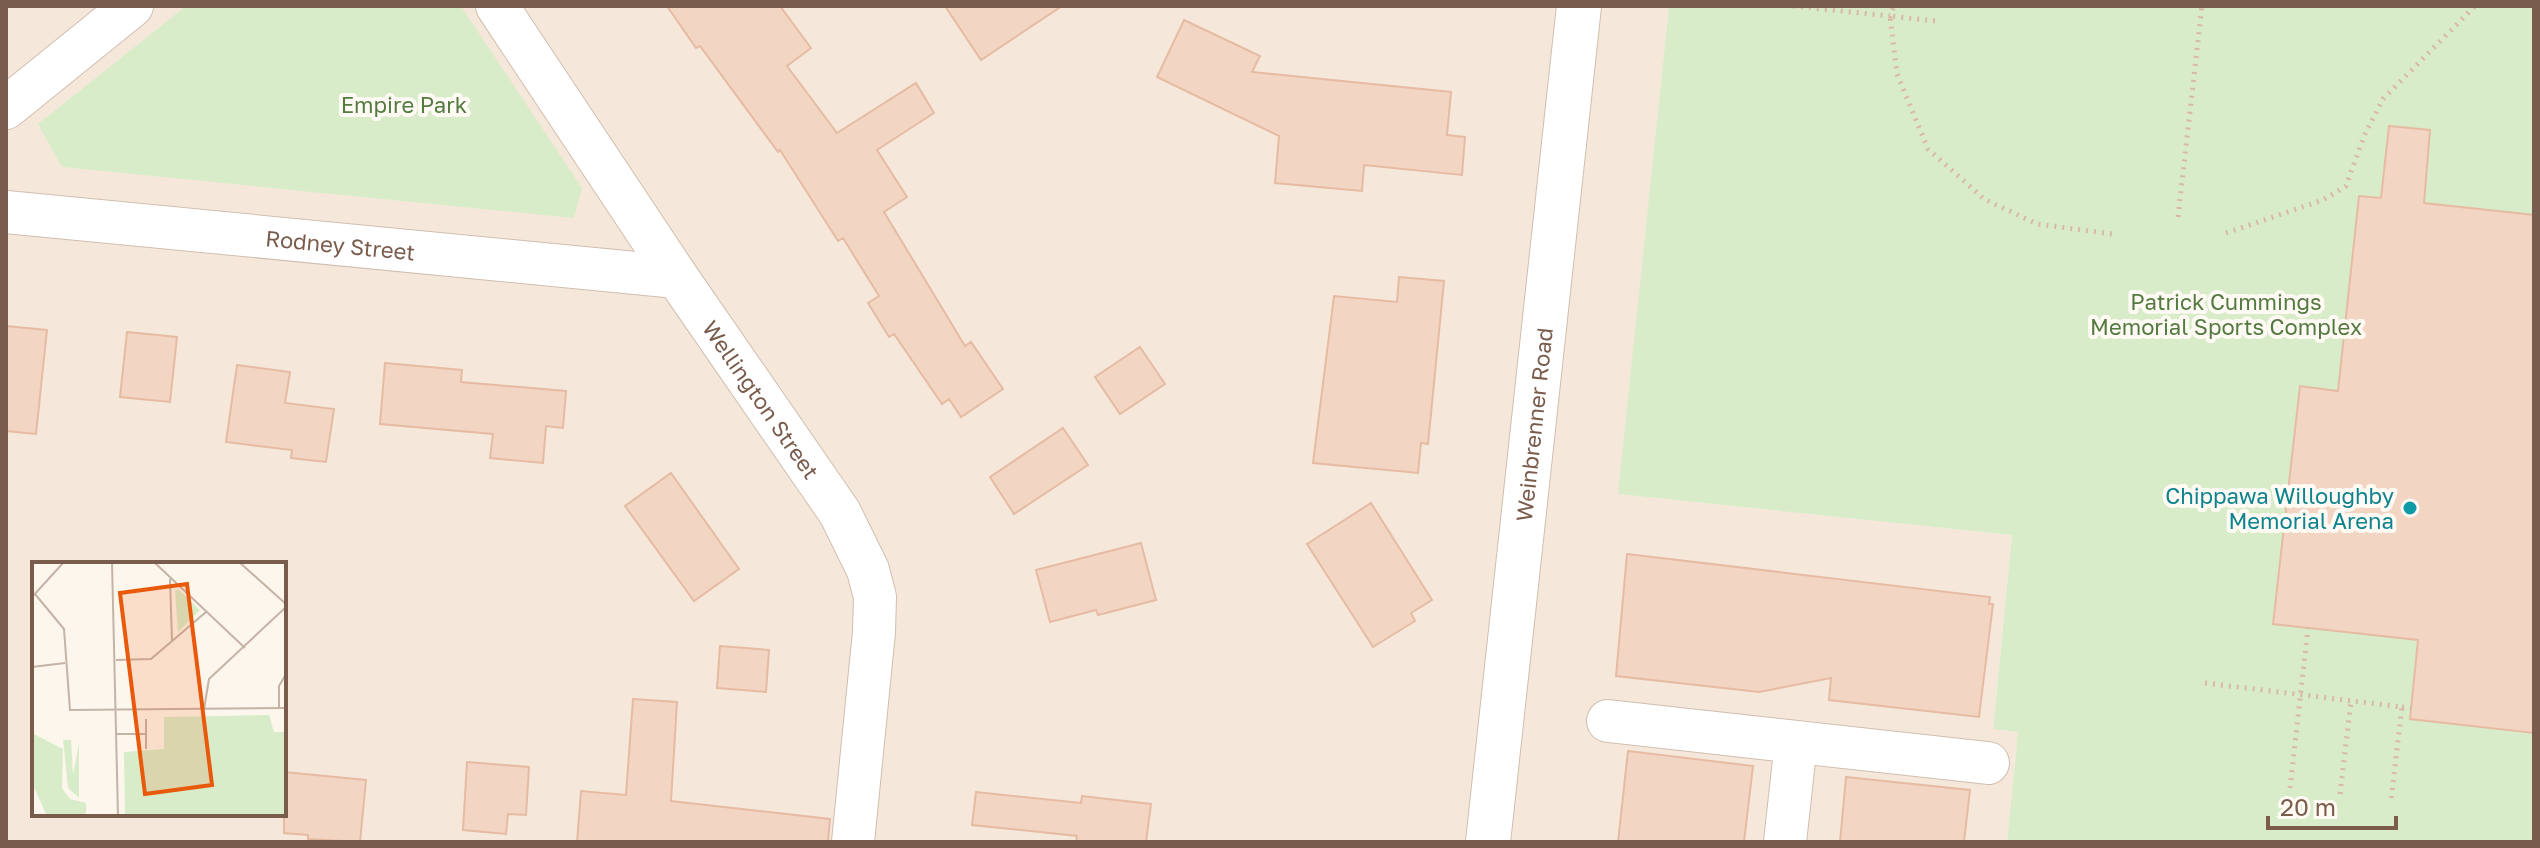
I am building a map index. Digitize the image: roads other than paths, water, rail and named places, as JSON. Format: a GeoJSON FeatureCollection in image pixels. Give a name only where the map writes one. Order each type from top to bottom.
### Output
{"type":"FeatureCollection","features":[{"type":"Feature","properties":{"kind":"street"},"geometry":{"type":"LineString","coordinates":[[6,108],[132,6]]}},
{"type":"Feature","properties":{"kind":"street","name":"Wellington Street"},"geometry":{"type":"LineString","coordinates":[[497,6],[677,277],[840,513],[868,570],[875,597],[874,632],[853,842]]}},
{"type":"Feature","properties":{"kind":"street","name":"Weinbrenner Road"},"geometry":{"type":"LineString","coordinates":[[1488,842],[1579,6]]}},
{"type":"Feature","properties":{"kind":"street","name":"Rodney Street"},"geometry":{"type":"LineString","coordinates":[[6,212],[677,277]]}},
{"type":"Feature","properties":{"kind":"street"},"geometry":{"type":"LineString","coordinates":[[1608,721],[1988,763]]}},
{"type":"Feature","properties":{"kind":"street"},"geometry":{"type":"LineString","coordinates":[[1785,842],[1796,742]]}},
{"type":"Feature","properties":{"kind":"place","name":"Chippawa Willoughby Memorial Arena"},"geometry":{"type":"Point","coordinates":[2410,508]}},
{"type":"Feature","properties":{"kind":"park label","name":"Empire Park"},"geometry":{"type":"Point","coordinates":[404,104]}},
{"type":"Feature","properties":{"kind":"park label","name":"Patrick Cummings Memorial Sports Complex"},"geometry":{"type":"Point","coordinates":[2226,314]}}]}
